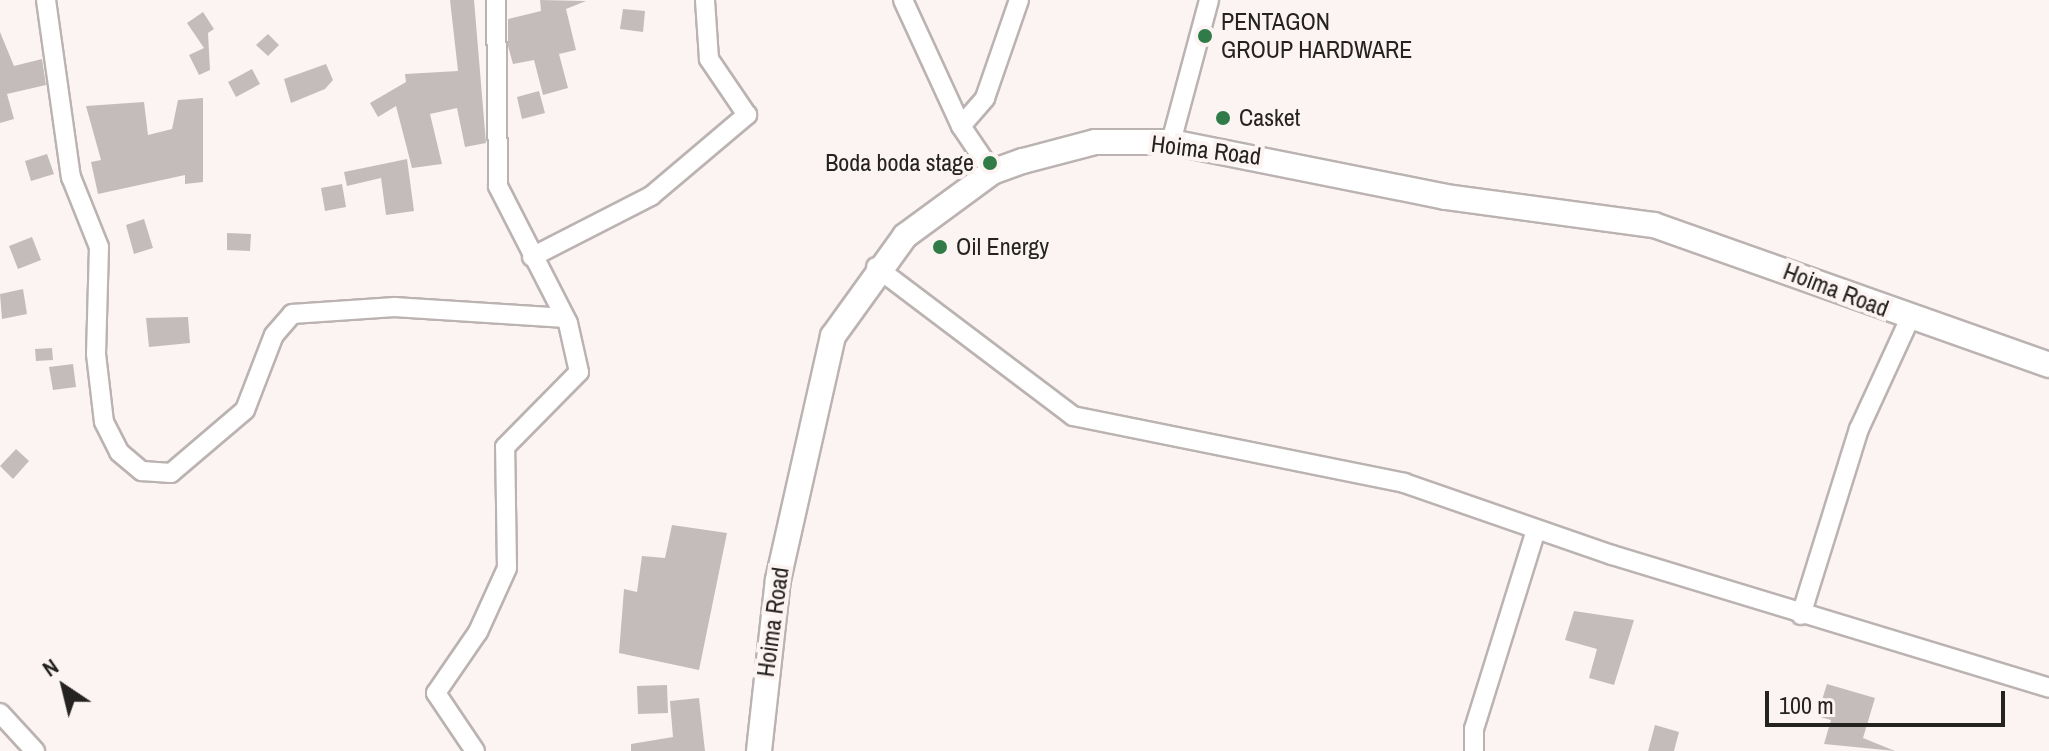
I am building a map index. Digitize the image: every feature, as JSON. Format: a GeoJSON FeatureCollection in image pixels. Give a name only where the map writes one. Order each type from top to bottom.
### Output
{"type":"FeatureCollection","features":[{"type":"Feature","properties":{"kind":"main road","name":"Hoima Road"},"geometry":{"type":"LineString","coordinates":[[759,751],[778,580],[813,397],[833,336],[876,267],[944,203],[992,172],[1095,142],[1171,142],[1446,197],[1654,225],[2049,365]]}},
{"type":"Feature","properties":{"kind":"street"},"geometry":{"type":"LineString","coordinates":[[46,0],[71,177],[99,247],[96,354],[104,422],[119,452],[142,471],[171,473],[245,410],[274,335],[292,314],[395,307],[565,318]]}},
{"type":"Feature","properties":{"kind":"street"},"geometry":{"type":"LineString","coordinates":[[475,751],[436,693],[478,632],[507,568],[505,447],[578,375],[565,318],[532,257],[497,180],[496,0]]}},
{"type":"Feature","properties":{"kind":"street"},"geometry":{"type":"LineString","coordinates":[[532,257],[651,196],[747,115],[709,59],[705,0]]}},
{"type":"Feature","properties":{"kind":"street"},"geometry":{"type":"LineString","coordinates":[[961,126],[985,98],[1019,0]]}},
{"type":"Feature","properties":{"kind":"street"},"geometry":{"type":"LineString","coordinates":[[1171,142],[1209,0]]}},
{"type":"Feature","properties":{"kind":"street"},"geometry":{"type":"LineString","coordinates":[[907,2],[961,126],[992,172]]}},
{"type":"Feature","properties":{"kind":"street"},"geometry":{"type":"LineString","coordinates":[[876,267],[1073,416],[1357,470],[1801,615],[2049,688]]}},
{"type":"Feature","properties":{"kind":"street"},"geometry":{"type":"LineString","coordinates":[[1801,615],[1859,429],[1910,318]]}},
{"type":"Feature","properties":{"kind":"street"},"geometry":{"type":"LineString","coordinates":[[1474,751],[1474,729],[1536,530]]}},
{"type":"Feature","properties":{"kind":"street"},"geometry":{"type":"LineString","coordinates":[[0,713],[35,751]]}},
{"type":"Feature","properties":{"kind":"building"},"geometry":{"type":"Polygon","coordinates":[[[450,0],[474,0],[486,143],[465,147],[457,108],[430,114],[442,164],[412,168],[396,106],[378,117],[370,103],[406,82],[405,74],[458,71],[450,0]]]}},
{"type":"Feature","properties":{"kind":"building"},"geometry":{"type":"Polygon","coordinates":[[[540,0],[586,1],[566,9],[576,50],[559,54],[568,88],[543,95],[534,60],[513,64],[508,46],[508,19],[541,11],[540,0]]]}},
{"type":"Feature","properties":{"kind":"building"},"geometry":{"type":"Polygon","coordinates":[[[623,9],[645,11],[643,32],[620,29],[623,9]]]}},
{"type":"Feature","properties":{"kind":"building"},"geometry":{"type":"Polygon","coordinates":[[[203,12],[214,29],[208,33],[210,70],[199,75],[189,55],[204,48],[187,23],[203,12]]]}},
{"type":"Feature","properties":{"kind":"building"},"geometry":{"type":"Polygon","coordinates":[[[0,32],[14,66],[42,59],[46,85],[7,94],[14,119],[0,123],[0,32]]]}},
{"type":"Feature","properties":{"kind":"building"},"geometry":{"type":"Polygon","coordinates":[[[268,34],[279,45],[268,56],[256,45],[268,34]]]}},
{"type":"Feature","properties":{"kind":"building"},"geometry":{"type":"Polygon","coordinates":[[[326,64],[333,80],[325,89],[291,103],[284,79],[326,64]]]}},
{"type":"Feature","properties":{"kind":"building"},"geometry":{"type":"Polygon","coordinates":[[[252,69],[260,84],[236,97],[228,82],[252,69]]]}},
{"type":"Feature","properties":{"kind":"building"},"geometry":{"type":"Polygon","coordinates":[[[539,91],[545,113],[522,119],[517,97],[539,91]]]}},
{"type":"Feature","properties":{"kind":"building"},"geometry":{"type":"Polygon","coordinates":[[[203,98],[203,182],[185,184],[185,175],[98,194],[91,162],[101,160],[86,106],[144,102],[148,135],[172,129],[178,100],[203,98]]]}},
{"type":"Feature","properties":{"kind":"building"},"geometry":{"type":"Polygon","coordinates":[[[47,154],[54,174],[31,181],[25,161],[47,154]]]}},
{"type":"Feature","properties":{"kind":"building"},"geometry":{"type":"Polygon","coordinates":[[[407,159],[414,211],[386,215],[381,178],[347,186],[344,172],[407,159]]]}},
{"type":"Feature","properties":{"kind":"building"},"geometry":{"type":"Polygon","coordinates":[[[342,184],[346,207],[325,211],[321,188],[342,184]]]}},
{"type":"Feature","properties":{"kind":"building"},"geometry":{"type":"Polygon","coordinates":[[[144,219],[153,248],[134,254],[126,225],[144,219]]]}},
{"type":"Feature","properties":{"kind":"building"},"geometry":{"type":"Polygon","coordinates":[[[227,233],[251,234],[250,251],[227,250],[227,233]]]}},
{"type":"Feature","properties":{"kind":"building"},"geometry":{"type":"Polygon","coordinates":[[[32,237],[41,260],[18,269],[9,246],[32,237]]]}},
{"type":"Feature","properties":{"kind":"building"},"geometry":{"type":"Polygon","coordinates":[[[23,289],[27,314],[2,319],[0,294],[23,289]]]}},
{"type":"Feature","properties":{"kind":"building"},"geometry":{"type":"Polygon","coordinates":[[[188,317],[190,343],[149,347],[146,318],[188,317]]]}},
{"type":"Feature","properties":{"kind":"building"},"geometry":{"type":"Polygon","coordinates":[[[52,348],[53,360],[36,361],[35,349],[52,348]]]}},
{"type":"Feature","properties":{"kind":"building"},"geometry":{"type":"Polygon","coordinates":[[[73,364],[76,387],[53,390],[49,367],[73,364]]]}},
{"type":"Feature","properties":{"kind":"building"},"geometry":{"type":"Polygon","coordinates":[[[16,449],[29,461],[13,479],[0,466],[16,449]]]}},
{"type":"Feature","properties":{"kind":"building"},"geometry":{"type":"Polygon","coordinates":[[[672,525],[727,533],[699,670],[619,653],[624,589],[637,592],[642,556],[665,558],[672,525]]]}},
{"type":"Feature","properties":{"kind":"building"},"geometry":{"type":"Polygon","coordinates":[[[1574,611],[1634,620],[1614,685],[1589,678],[1597,649],[1565,640],[1574,611]]]}},
{"type":"Feature","properties":{"kind":"building"},"geometry":{"type":"Polygon","coordinates":[[[1827,684],[1875,698],[1863,738],[1895,751],[1824,744],[1831,720],[1817,716],[1827,684]]]}},
{"type":"Feature","properties":{"kind":"building"},"geometry":{"type":"Polygon","coordinates":[[[667,685],[668,713],[638,714],[637,686],[667,685]]]}},
{"type":"Feature","properties":{"kind":"building"},"geometry":{"type":"Polygon","coordinates":[[[699,698],[705,751],[631,751],[631,744],[673,737],[670,701],[699,698]]]}},
{"type":"Feature","properties":{"kind":"building"},"geometry":{"type":"Polygon","coordinates":[[[1655,725],[1679,732],[1674,751],[1648,751],[1655,725]]]}},
{"type":"Feature","properties":{"kind":"place","name":"PENTAGON GROUP HARDWARE"},"geometry":{"type":"Point","coordinates":[1205,36]}},
{"type":"Feature","properties":{"kind":"place","name":"Casket"},"geometry":{"type":"Point","coordinates":[1223,118]}},
{"type":"Feature","properties":{"kind":"place","name":"Boda boda stage"},"geometry":{"type":"Point","coordinates":[990,163]}},
{"type":"Feature","properties":{"kind":"place","name":"Oil Energy"},"geometry":{"type":"Point","coordinates":[940,247]}}]}
